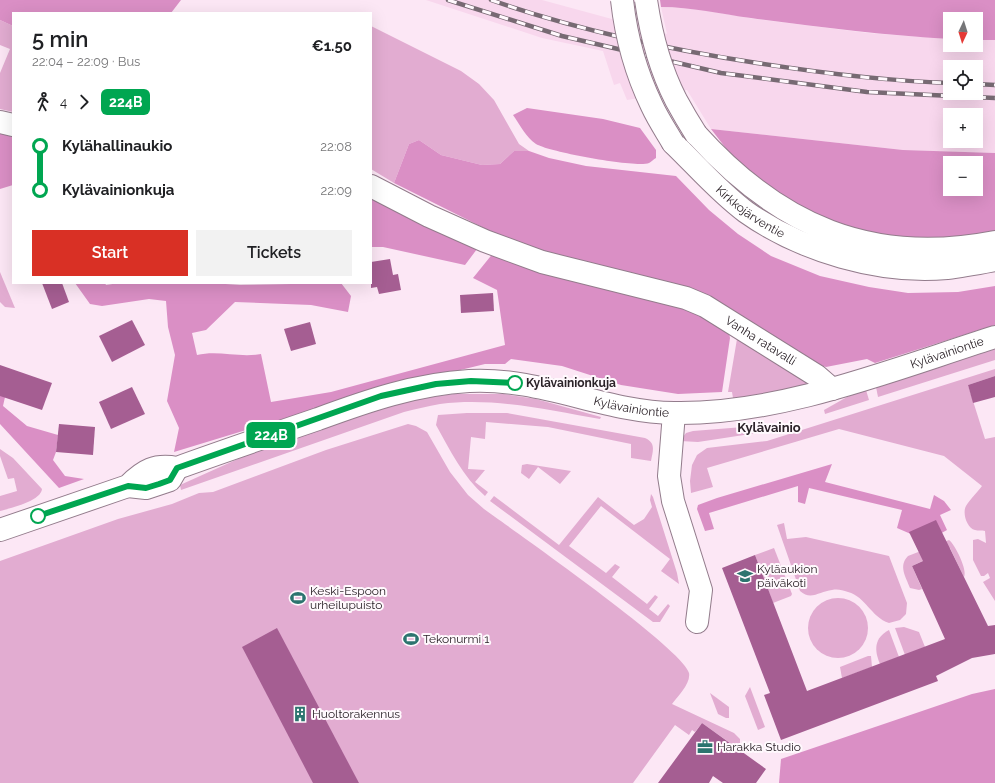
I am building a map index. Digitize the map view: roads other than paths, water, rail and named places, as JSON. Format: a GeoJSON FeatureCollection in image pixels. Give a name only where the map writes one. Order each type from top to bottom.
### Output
{"type":"FeatureCollection","features":[{"type":"Feature","properties":{"kind":"street","name":"Kirkkojärventie"},"geometry":{"type":"LineString","coordinates":[[622,0],[625,23],[636,66],[652,107],[673,143],[718,188],[746,212],[781,233],[823,251],[869,264],[947,268],[995,260]]}},
{"type":"Feature","properties":{"kind":"street","name":"Kirkkojärventie"},"geometry":{"type":"LineString","coordinates":[[646,0],[650,23],[661,63],[676,99],[696,134],[732,170],[764,195],[796,217],[831,233],[870,244],[895,248],[925,249],[968,247],[995,242]]}},
{"type":"Feature","properties":{"kind":"street"},"geometry":{"type":"LineString","coordinates":[[0,122],[12,125]]}},
{"type":"Feature","properties":{"kind":"street","name":"Vanha ratavalli"},"geometry":{"type":"LineString","coordinates":[[372,187],[428,216],[485,241],[542,262],[686,298],[705,306],[818,376],[832,389]]}},
{"type":"Feature","properties":{"kind":"street","name":"Kylävainiontie"},"geometry":{"type":"LineString","coordinates":[[0,530],[128,486],[146,488],[170,480],[177,468],[381,396],[436,384],[471,381],[527,384],[640,410],[674,413],[745,407],[790,400],[832,389],[995,337]]}},
{"type":"Feature","properties":{"kind":"street"},"geometry":{"type":"LineString","coordinates":[[674,413],[669,476],[673,501],[701,590],[696,622]]}},
{"type":"Feature","properties":{"kind":"railway"},"geometry":{"type":"LineString","coordinates":[[448,0],[562,36],[721,73],[867,92],[995,98]]}},
{"type":"Feature","properties":{"kind":"railway"},"geometry":{"type":"LineString","coordinates":[[491,0],[556,21],[656,45],[757,63],[829,73],[943,83]]}},
{"type":"Feature","properties":{"kind":"railway"},"geometry":{"type":"LineString","coordinates":[[983,84],[995,85]]}},
{"type":"Feature","properties":{"kind":"place","name":"Kylävainionkuja"},"geometry":{"type":"Point","coordinates":[515,383]}},
{"type":"Feature","properties":{"kind":"place","name":"Kyläaukion päiväkoti"},"geometry":{"type":"Point","coordinates":[745,576]}},
{"type":"Feature","properties":{"kind":"place","name":"Keski-Espoon urheilupuisto"},"geometry":{"type":"Point","coordinates":[298,598]}},
{"type":"Feature","properties":{"kind":"place","name":"Tekonurmi 1"},"geometry":{"type":"Point","coordinates":[411,639]}},
{"type":"Feature","properties":{"kind":"place","name":"Huoltorakennus"},"geometry":{"type":"Point","coordinates":[300,714]}},
{"type":"Feature","properties":{"kind":"place","name":"Harakka Studio"},"geometry":{"type":"Point","coordinates":[705,747]}},
{"type":"Feature","properties":{"kind":"district","name":"Kylävainio"},"geometry":{"type":"Point","coordinates":[769,427]}}]}
